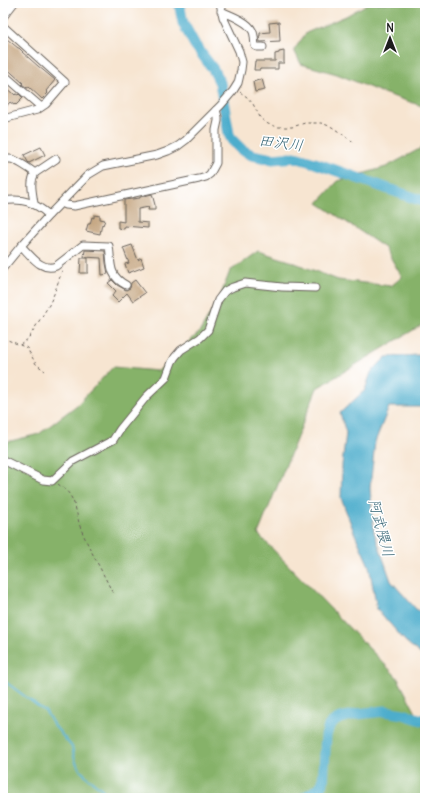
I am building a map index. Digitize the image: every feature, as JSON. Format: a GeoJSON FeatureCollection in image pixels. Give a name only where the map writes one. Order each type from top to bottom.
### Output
{"type":"FeatureCollection","features":[{"type":"Feature","properties":{"kind":"street"},"geometry":{"type":"LineString","coordinates":[[3,17],[14,3]]}},
{"type":"Feature","properties":{"kind":"street"},"geometry":{"type":"LineString","coordinates":[[3,268],[49,215],[88,175],[103,166],[157,155],[178,146],[218,108],[234,90],[240,76],[242,62],[223,17],[220,3]]}},
{"type":"Feature","properties":{"kind":"street"},"geometry":{"type":"LineString","coordinates":[[221,11],[237,18],[251,28],[253,31],[255,46],[263,46]]}},
{"type":"Feature","properties":{"kind":"street"},"geometry":{"type":"LineString","coordinates":[[3,26],[65,82],[46,104],[37,110],[3,119]]}},
{"type":"Feature","properties":{"kind":"street"},"geometry":{"type":"LineString","coordinates":[[3,74],[41,107]]}},
{"type":"Feature","properties":{"kind":"street"},"geometry":{"type":"LineString","coordinates":[[61,203],[74,206],[206,177],[212,171],[216,163],[215,138],[218,108]]}},
{"type":"Feature","properties":{"kind":"street"},"geometry":{"type":"LineString","coordinates":[[3,161],[10,158],[14,159],[30,168],[35,173]]}},
{"type":"Feature","properties":{"kind":"street"},"geometry":{"type":"LineString","coordinates":[[34,204],[31,182],[35,173],[56,159]]}},
{"type":"Feature","properties":{"kind":"street"},"geometry":{"type":"LineString","coordinates":[[3,201],[19,200],[34,204],[49,215]]}},
{"type":"Feature","properties":{"kind":"street"},"geometry":{"type":"LineString","coordinates":[[21,246],[40,265],[52,268],[82,245],[109,246],[113,273],[116,278],[126,284]]}},
{"type":"Feature","properties":{"kind":"street"},"geometry":{"type":"LineString","coordinates":[[3,460],[43,480],[52,481],[73,461],[113,440],[146,397],[166,378],[172,362],[180,350],[200,338],[208,330],[218,300],[225,291],[239,284],[245,283],[282,287],[315,288]]}},
{"type":"Feature","properties":{"kind":"path"},"geometry":{"type":"LineString","coordinates":[[234,90],[247,97],[261,118],[268,124],[292,127],[305,123],[321,123],[332,127],[355,143]]}},
{"type":"Feature","properties":{"kind":"path"},"geometry":{"type":"LineString","coordinates":[[20,345],[28,339],[49,305],[62,274],[64,260]]}},
{"type":"Feature","properties":{"kind":"path"},"geometry":{"type":"LineString","coordinates":[[3,338],[29,349],[36,364],[45,371]]}},
{"type":"Feature","properties":{"kind":"path"},"geometry":{"type":"LineString","coordinates":[[52,481],[64,488],[71,495],[76,509],[79,525],[106,578],[112,594]]}},
{"type":"Feature","properties":{"kind":"green space"},"geometry":{"type":"Polygon","coordinates":[[[369,3],[425,3],[425,107],[383,93],[337,74],[301,64],[294,50],[306,33],[346,16],[369,3]]]}},
{"type":"Feature","properties":{"kind":"green space"},"geometry":{"type":"Polygon","coordinates":[[[425,146],[425,323],[317,388],[258,534],[397,677],[425,730],[425,798],[3,798],[3,443],[39,434],[77,405],[113,367],[158,371],[199,333],[220,297],[230,271],[258,251],[290,261],[338,280],[391,286],[402,277],[385,248],[318,203],[338,181],[386,167],[425,146]]]}},
{"type":"Feature","properties":{"kind":"water"},"geometry":{"type":"Polygon","coordinates":[[[425,356],[425,407],[389,407],[375,442],[370,488],[374,532],[391,581],[416,609],[425,614],[425,658],[405,641],[377,609],[369,566],[341,498],[342,465],[346,433],[340,413],[365,390],[371,372],[386,357],[425,356]]]}},
{"type":"Feature","properties":{"kind":"building"},"geometry":{"type":"Polygon","coordinates":[[[279,22],[280,41],[260,42],[260,33],[270,32],[269,23],[279,22]]]}},
{"type":"Feature","properties":{"kind":"building"},"geometry":{"type":"Polygon","coordinates":[[[7,39],[55,80],[46,91],[48,93],[42,99],[29,87],[27,88],[22,84],[23,83],[3,65],[3,43],[7,39]]]}},
{"type":"Feature","properties":{"kind":"building"},"geometry":{"type":"Polygon","coordinates":[[[284,51],[284,63],[278,63],[278,69],[254,70],[255,61],[275,61],[275,54],[284,51]]]}},
{"type":"Feature","properties":{"kind":"building"},"geometry":{"type":"Polygon","coordinates":[[[262,79],[265,90],[255,92],[253,82],[262,79]]]}},
{"type":"Feature","properties":{"kind":"building"},"geometry":{"type":"Polygon","coordinates":[[[3,84],[15,95],[19,94],[23,98],[16,105],[10,102],[3,110],[3,84]]]}},
{"type":"Feature","properties":{"kind":"building"},"geometry":{"type":"Polygon","coordinates":[[[41,147],[45,155],[29,163],[24,155],[41,147]]]}},
{"type":"Feature","properties":{"kind":"building"},"geometry":{"type":"Polygon","coordinates":[[[152,194],[155,210],[148,210],[149,207],[138,209],[138,222],[148,223],[148,228],[125,226],[124,229],[118,228],[118,221],[124,222],[124,200],[140,198],[152,194]]]}},
{"type":"Feature","properties":{"kind":"building"},"geometry":{"type":"Polygon","coordinates":[[[94,215],[100,216],[100,219],[105,220],[103,225],[102,224],[100,234],[86,231],[92,217],[94,218],[94,215]]]}},
{"type":"Feature","properties":{"kind":"building"},"geometry":{"type":"Polygon","coordinates":[[[132,245],[138,260],[141,258],[144,267],[128,273],[125,264],[129,263],[123,248],[132,245]]]}},
{"type":"Feature","properties":{"kind":"building"},"geometry":{"type":"Polygon","coordinates":[[[85,250],[105,251],[108,274],[102,275],[101,258],[84,257],[85,250]]]}},
{"type":"Feature","properties":{"kind":"building"},"geometry":{"type":"Polygon","coordinates":[[[81,258],[88,258],[88,273],[80,273],[81,258]]]}},
{"type":"Feature","properties":{"kind":"building"},"geometry":{"type":"Polygon","coordinates":[[[112,280],[126,290],[130,288],[131,283],[135,280],[145,293],[133,301],[127,293],[118,302],[112,296],[116,291],[108,283],[112,280]]]}},
{"type":"Feature","properties":{"kind":"waterway","name":"田沢川"},"geometry":{"type":"LineString","coordinates":[[179,3],[183,23],[195,45],[213,69],[220,83],[229,134],[232,140],[242,150],[252,155],[272,159],[295,157],[425,202]]}},
{"type":"Feature","properties":{"kind":"waterway"},"geometry":{"type":"LineString","coordinates":[[3,680],[46,712],[53,724],[72,747],[75,760],[80,770],[102,789],[108,798]]}},
{"type":"Feature","properties":{"kind":"waterway"},"geometry":{"type":"LineString","coordinates":[[304,798],[318,789],[323,783],[326,736],[329,726],[333,722],[340,718],[357,714],[385,711],[403,714],[425,721]]}},
{"type":"Feature","properties":{"kind":"water label","name":"阿武隈川"},"geometry":{"type":"Point","coordinates":[381,528]}}]}
